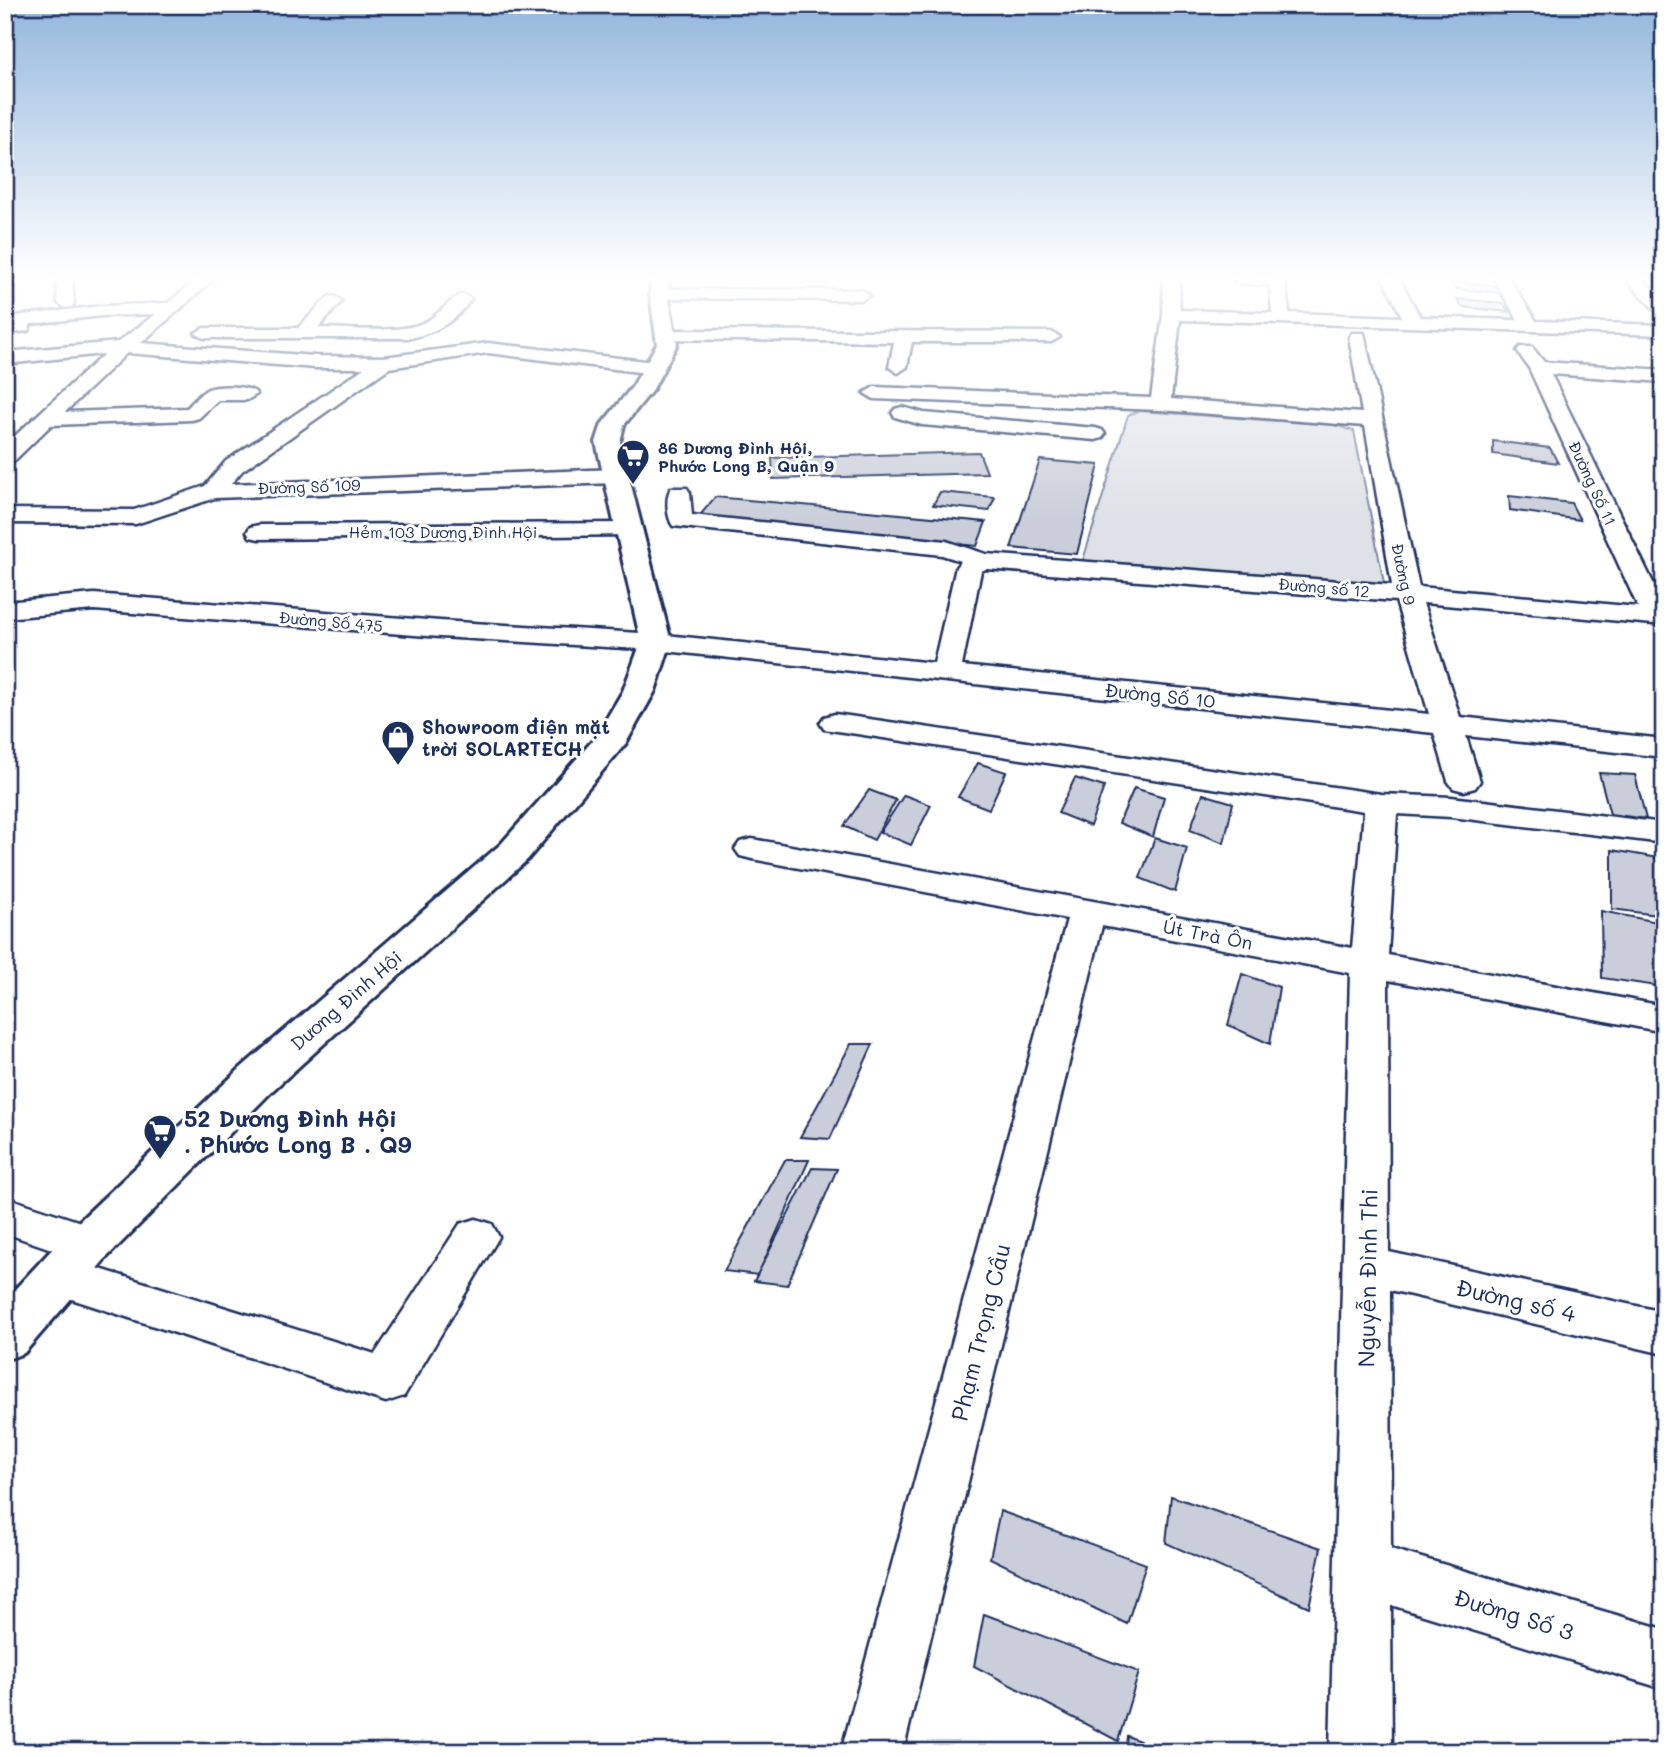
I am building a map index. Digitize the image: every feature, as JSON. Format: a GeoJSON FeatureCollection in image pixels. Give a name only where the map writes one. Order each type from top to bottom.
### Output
{"type":"FeatureCollection","features":[{"type":"Feature","properties":{"kind":"street"},"geometry":{"type":"LineString","coordinates":[[5,457],[108,360]]}},
{"type":"Feature","properties":{"kind":"street"},"geometry":{"type":"LineString","coordinates":[[289,360],[384,363],[405,360]]}},
{"type":"Feature","properties":{"kind":"street"},"geometry":{"type":"LineString","coordinates":[[588,360],[654,368]]}},
{"type":"Feature","properties":{"kind":"street"},"geometry":{"type":"LineString","coordinates":[[656,642],[608,442],[613,424],[642,390],[658,360]]}},
{"type":"Feature","properties":{"kind":"street"},"geometry":{"type":"LineString","coordinates":[[898,367],[899,360]]}},
{"type":"Feature","properties":{"kind":"street"},"geometry":{"type":"LineString","coordinates":[[1160,404],[1166,360]]}},
{"type":"Feature","properties":{"kind":"street","name":"Đường 9"},"geometry":{"type":"LineString","coordinates":[[1362,360],[1407,594],[1464,781]]}},
{"type":"Feature","properties":{"kind":"street","name":"Đường Số 11"},"geometry":{"type":"LineString","coordinates":[[1532,360],[1660,617]]}},
{"type":"Feature","properties":{"kind":"street","name":"Đường Số 11"},"geometry":{"type":"LineString","coordinates":[[1540,360],[1664,376]]}},
{"type":"Feature","properties":{"kind":"street"},"geometry":{"type":"LineString","coordinates":[[213,491],[234,467],[384,363]]}},
{"type":"Feature","properties":{"kind":"street"},"geometry":{"type":"LineString","coordinates":[[1095,434],[922,419],[897,411],[874,393],[1160,404],[1373,420]]}},
{"type":"Feature","properties":{"kind":"street"},"geometry":{"type":"LineString","coordinates":[[46,419],[192,414],[213,394],[247,394]]}},
{"type":"Feature","properties":{"kind":"street","name":"Đường Số 109"},"geometry":{"type":"LineString","coordinates":[[5,516],[136,517],[213,491],[616,476]]}},
{"type":"Feature","properties":{"kind":"street","name":"Đường số 12"},"geometry":{"type":"LineString","coordinates":[[679,493],[681,521],[946,548],[983,561],[1660,617]]}},
{"type":"Feature","properties":{"kind":"street","name":"Hẻm 103 Dương Đình Hội"},"geometry":{"type":"LineString","coordinates":[[259,532],[627,530]]}},
{"type":"Feature","properties":{"kind":"street"},"geometry":{"type":"LineString","coordinates":[[946,672],[969,567],[983,561]]}},
{"type":"Feature","properties":{"kind":"street","name":"Đường Số 475"},"geometry":{"type":"LineString","coordinates":[[5,610],[94,602],[440,629],[656,642]]}},
{"type":"Feature","properties":{"kind":"street","name":"Đường Số 10"},"geometry":{"type":"LineString","coordinates":[[656,642],[1664,748]]}},
{"type":"Feature","properties":{"kind":"street","name":"Dương Đình Hội"},"geometry":{"type":"LineString","coordinates":[[5,1338],[73,1259],[258,1078],[514,852],[609,743],[639,691],[656,642]]}},
{"type":"Feature","properties":{"kind":"street"},"geometry":{"type":"LineString","coordinates":[[835,723],[1381,804],[1451,807],[1664,833]]}},
{"type":"Feature","properties":{"kind":"street","name":"Nguyễn Đình Thi"},"geometry":{"type":"LineString","coordinates":[[1362,1752],[1369,965],[1381,804]]}},
{"type":"Feature","properties":{"kind":"street","name":"Út Trà Ôn"},"geometry":{"type":"LineString","coordinates":[[752,849],[1664,1019]]}},
{"type":"Feature","properties":{"kind":"street","name":"Phạm Trọng Cầu"},"geometry":{"type":"LineString","coordinates":[[872,1752],[1087,912]]}},
{"type":"Feature","properties":{"kind":"street"},"geometry":{"type":"LineString","coordinates":[[5,1215],[73,1259],[386,1380],[476,1237]]}},
{"type":"Feature","properties":{"kind":"street","name":"Đường số 4"},"geometry":{"type":"LineString","coordinates":[[1368,1266],[1664,1333]]}},
{"type":"Feature","properties":{"kind":"street","name":"Đường Số 3"},"geometry":{"type":"LineString","coordinates":[[1364,1569],[1664,1659]]}},
{"type":"Feature","properties":{"kind":"shaded area"},"geometry":{"type":"Polygon","coordinates":[[[1139,411],[1334,425],[1354,431],[1384,583],[1349,583],[1097,564],[1083,560],[1128,415],[1139,411]]]}},
{"type":"Feature","properties":{"kind":"building"},"geometry":{"type":"Polygon","coordinates":[[[1493,441],[1550,448],[1558,463],[1493,454],[1493,441]]]}},
{"type":"Feature","properties":{"kind":"building"},"geometry":{"type":"Polygon","coordinates":[[[979,452],[987,473],[773,479],[772,458],[979,452]]]}},
{"type":"Feature","properties":{"kind":"building"},"geometry":{"type":"Polygon","coordinates":[[[1040,460],[1099,465],[1077,554],[1011,548],[1040,460]]]}},
{"type":"Feature","properties":{"kind":"building"},"geometry":{"type":"Polygon","coordinates":[[[940,492],[995,497],[989,511],[933,505],[940,492]]]}},
{"type":"Feature","properties":{"kind":"building"},"geometry":{"type":"Polygon","coordinates":[[[1509,496],[1571,503],[1580,520],[1510,510],[1509,496]]]}},
{"type":"Feature","properties":{"kind":"building"},"geometry":{"type":"Polygon","coordinates":[[[715,497],[986,522],[977,546],[697,519],[715,497]]]}},
{"type":"Feature","properties":{"kind":"building"},"geometry":{"type":"Polygon","coordinates":[[[978,763],[1006,772],[989,809],[958,797],[978,763]]]}},
{"type":"Feature","properties":{"kind":"building"},"geometry":{"type":"Polygon","coordinates":[[[1599,773],[1635,775],[1646,819],[1610,814],[1599,773]]]}},
{"type":"Feature","properties":{"kind":"building"},"geometry":{"type":"Polygon","coordinates":[[[1075,778],[1104,787],[1090,826],[1058,813],[1075,778]]]}},
{"type":"Feature","properties":{"kind":"building"},"geometry":{"type":"Polygon","coordinates":[[[1134,788],[1164,797],[1153,837],[1119,823],[1134,788]]]}},
{"type":"Feature","properties":{"kind":"building"},"geometry":{"type":"Polygon","coordinates":[[[869,790],[896,800],[874,840],[844,826],[869,790]]]}},
{"type":"Feature","properties":{"kind":"building"},"geometry":{"type":"Polygon","coordinates":[[[1203,794],[1233,803],[1224,843],[1190,830],[1203,794]]]}},
{"type":"Feature","properties":{"kind":"building"},"geometry":{"type":"Polygon","coordinates":[[[904,795],[931,805],[911,845],[880,832],[904,795]]]}},
{"type":"Feature","properties":{"kind":"building"},"geometry":{"type":"Polygon","coordinates":[[[1155,838],[1187,848],[1175,892],[1140,878],[1155,838]]]}},
{"type":"Feature","properties":{"kind":"building"},"geometry":{"type":"Polygon","coordinates":[[[1612,850],[1664,859],[1664,916],[1612,909],[1612,850]]]}},
{"type":"Feature","properties":{"kind":"building"},"geometry":{"type":"Polygon","coordinates":[[[1601,911],[1663,923],[1664,987],[1602,978],[1601,911]]]}},
{"type":"Feature","properties":{"kind":"building"},"geometry":{"type":"Polygon","coordinates":[[[1242,974],[1279,987],[1270,1044],[1228,1025],[1242,974]]]}},
{"type":"Feature","properties":{"kind":"building"},"geometry":{"type":"Polygon","coordinates":[[[851,1044],[873,1044],[830,1139],[800,1137],[851,1044]]]}},
{"type":"Feature","properties":{"kind":"building"},"geometry":{"type":"Polygon","coordinates":[[[785,1160],[809,1160],[758,1275],[724,1271],[785,1160]]]}},
{"type":"Feature","properties":{"kind":"building"},"geometry":{"type":"Polygon","coordinates":[[[812,1168],[837,1169],[787,1285],[754,1281],[812,1168]]]}},
{"type":"Feature","properties":{"kind":"building"},"geometry":{"type":"Polygon","coordinates":[[[1171,1496],[1321,1548],[1309,1607],[1166,1543],[1171,1496]]]}},
{"type":"Feature","properties":{"kind":"building"},"geometry":{"type":"Polygon","coordinates":[[[1000,1511],[1146,1564],[1127,1624],[990,1558],[1000,1511]]]}},
{"type":"Feature","properties":{"kind":"building"},"geometry":{"type":"Polygon","coordinates":[[[984,1614],[1139,1672],[1118,1741],[974,1666],[984,1614]]]}},
{"type":"Feature","properties":{"kind":"building"},"geometry":{"type":"Polygon","coordinates":[[[1127,1736],[1167,1752],[1125,1752],[1127,1736]]]}},
{"type":"Feature","properties":{"kind":"place","name":"86 Dương Đình Hội, Phước Long B, Quận 9"},"geometry":{"type":"Point","coordinates":[633,486]}},
{"type":"Feature","properties":{"kind":"place","name":"Showroom điện mặt trời SOLARTECH"},"geometry":{"type":"Point","coordinates":[398,767]}},
{"type":"Feature","properties":{"kind":"place","name":"52 Dương Đình Hội . Phước Long B . Q9"},"geometry":{"type":"Point","coordinates":[160,1161]}}]}
